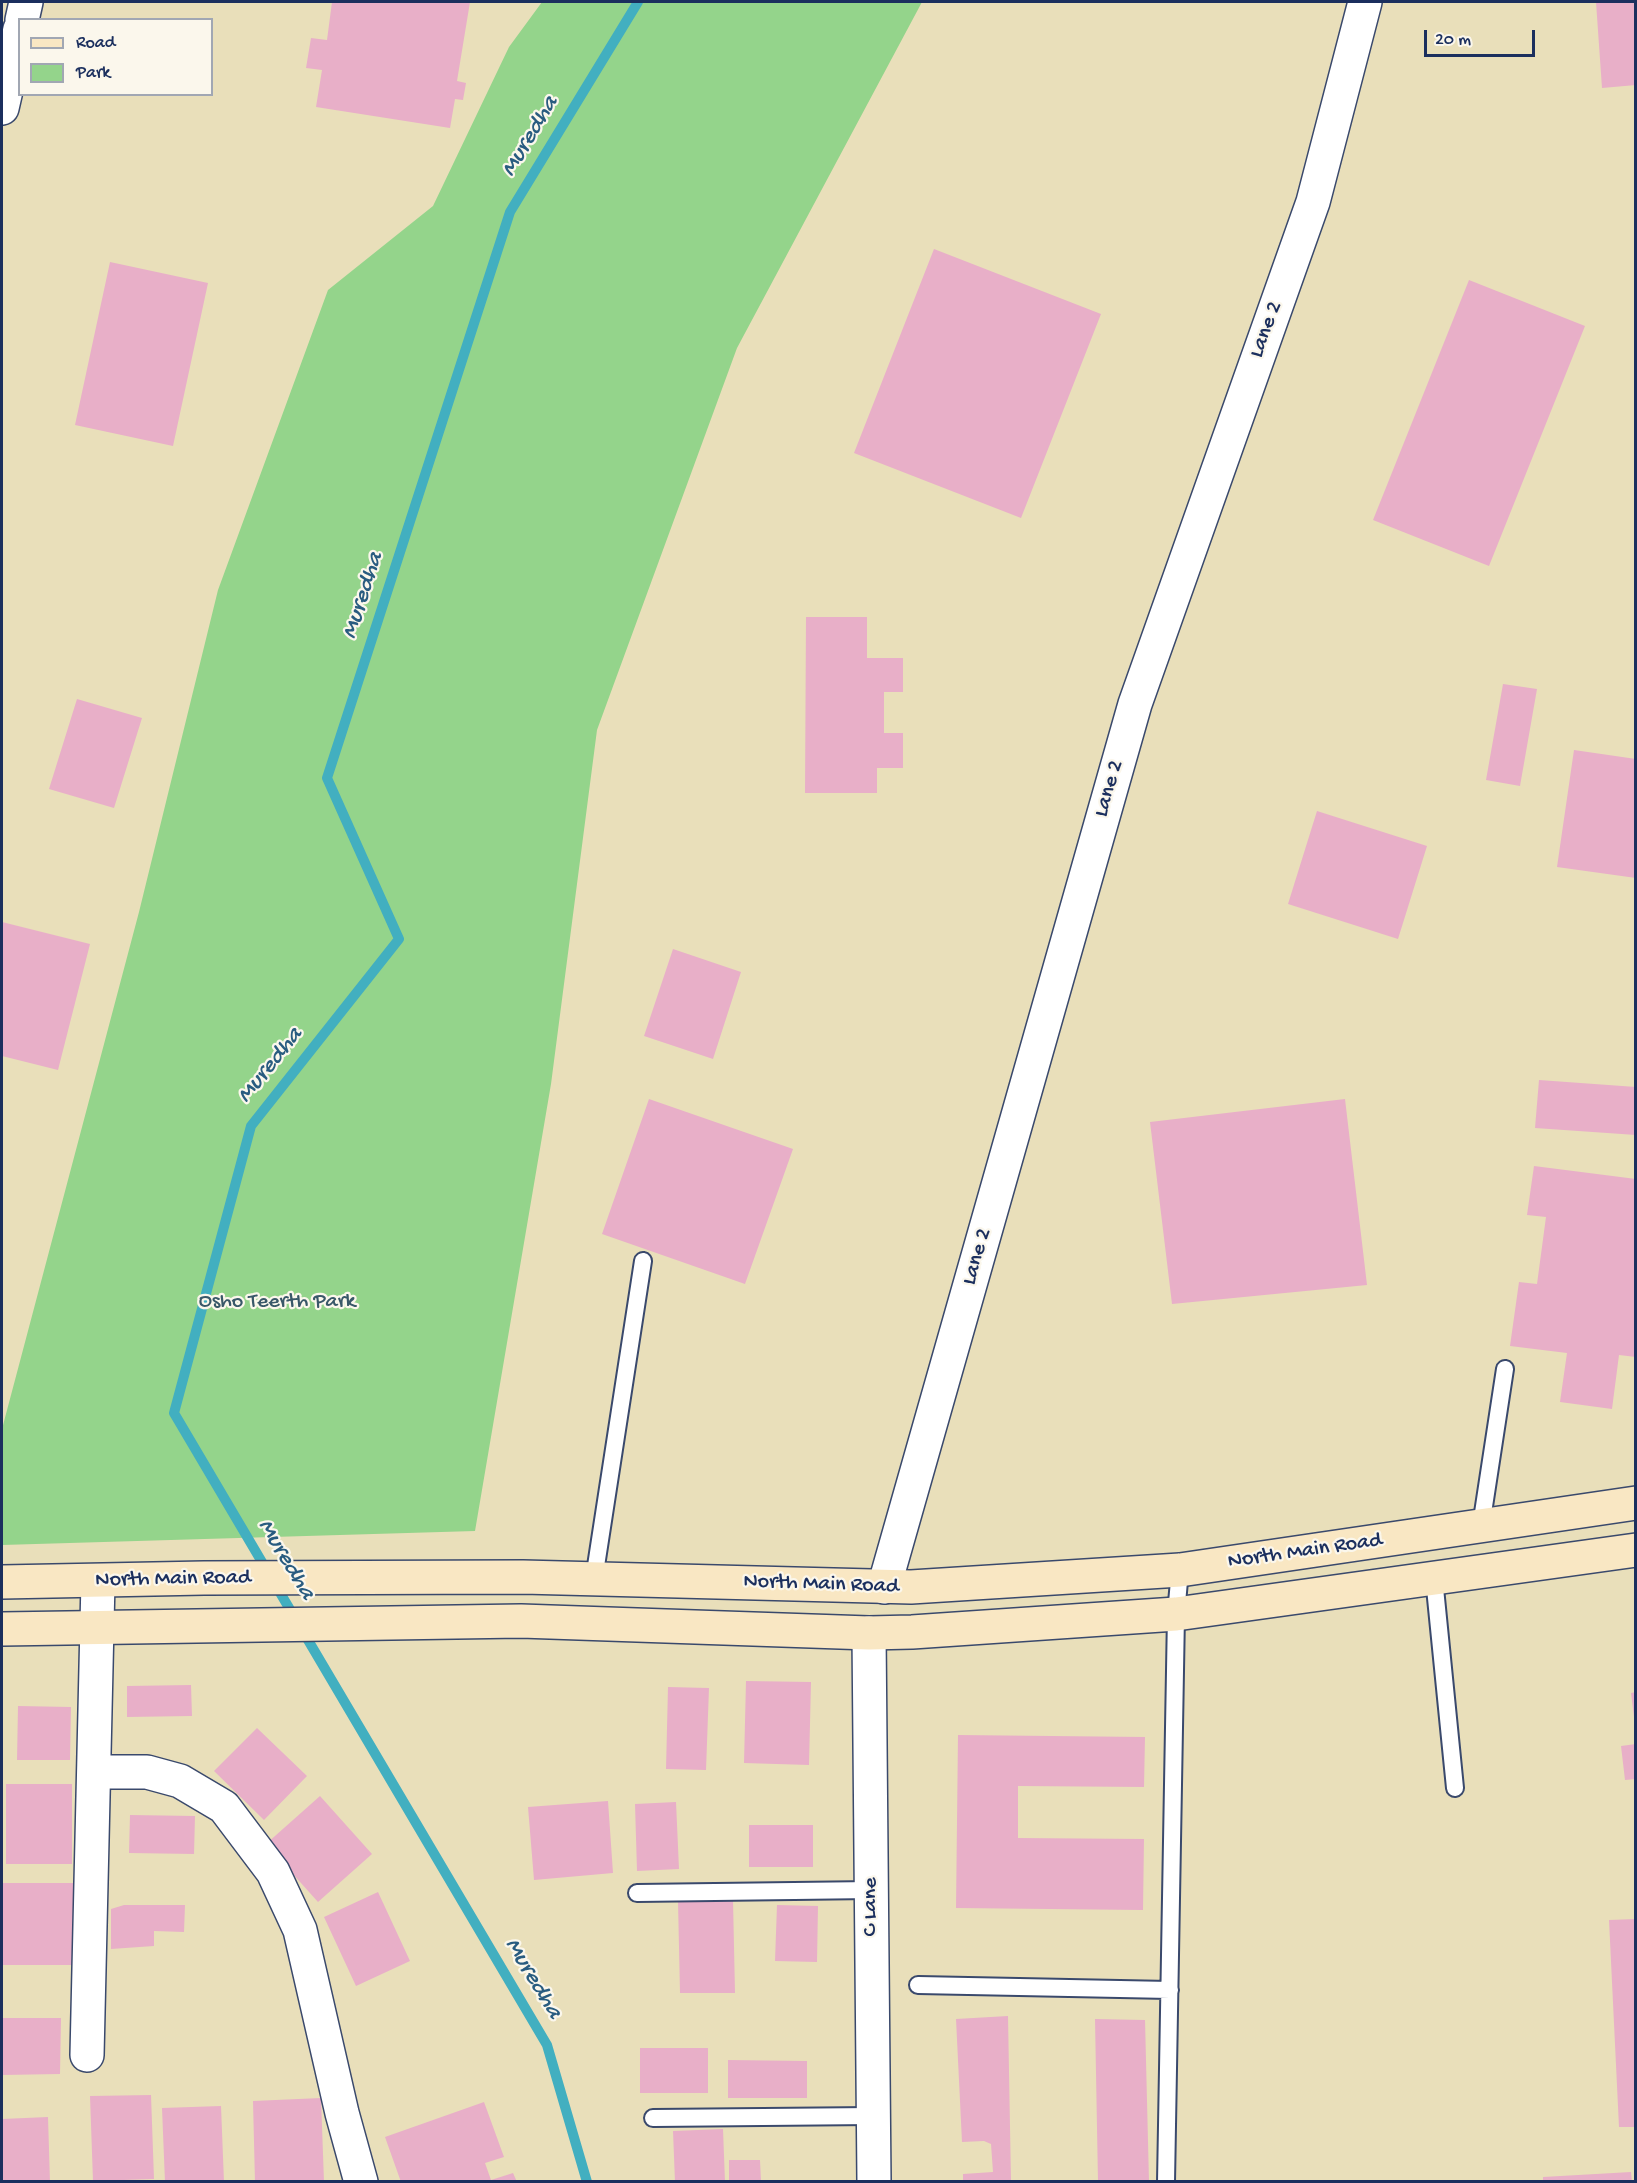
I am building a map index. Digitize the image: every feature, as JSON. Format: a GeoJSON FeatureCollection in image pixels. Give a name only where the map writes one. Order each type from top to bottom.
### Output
{"type":"FeatureCollection","features":[{"type":"Feature","properties":{"kind":"main road","name":"North Main Road"},"geometry":{"type":"LineString","coordinates":[[2,1582],[204,1578],[522,1577],[911,1587],[1180,1570],[1635,1503]]}},
{"type":"Feature","properties":{"kind":"main road","name":"North Main Road"},"geometry":{"type":"LineString","coordinates":[[2,1629],[521,1621],[869,1633],[1176,1614],[1635,1550]]}},
{"type":"Feature","properties":{"kind":"street"},"geometry":{"type":"LineString","coordinates":[[22,18],[26,2]]}},
{"type":"Feature","properties":{"kind":"street","name":"Lane 2"},"geometry":{"type":"LineString","coordinates":[[885,1587],[1135,704],[1313,202],[1365,2]]}},
{"type":"Feature","properties":{"kind":"street"},"geometry":{"type":"LineString","coordinates":[[2,108],[18,38]]}},
{"type":"Feature","properties":{"kind":"street"},"geometry":{"type":"LineString","coordinates":[[87,2055],[99,1627],[98,1581]]}},
{"type":"Feature","properties":{"kind":"street","name":"C Lane"},"geometry":{"type":"LineString","coordinates":[[869,1633],[874,2181]]}},
{"type":"Feature","properties":{"kind":"street"},"geometry":{"type":"LineString","coordinates":[[94,1772],[147,1772],[180,1781],[225,1807],[273,1872],[300,1930],[342,2114],[361,2181]]}},
{"type":"Feature","properties":{"kind":"lane"},"geometry":{"type":"LineString","coordinates":[[594,1579],[643,1261]]}},
{"type":"Feature","properties":{"kind":"lane"},"geometry":{"type":"LineString","coordinates":[[1481,1526],[1505,1369]]}},
{"type":"Feature","properties":{"kind":"lane"},"geometry":{"type":"LineString","coordinates":[[1166,2181],[1176,1614],[1180,1570]]}},
{"type":"Feature","properties":{"kind":"lane"},"geometry":{"type":"LineString","coordinates":[[1434,1578],[1455,1788]]}},
{"type":"Feature","properties":{"kind":"lane"},"geometry":{"type":"LineString","coordinates":[[637,1893],[872,1890]]}},
{"type":"Feature","properties":{"kind":"lane"},"geometry":{"type":"LineString","coordinates":[[918,1985],[1170,1989]]}},
{"type":"Feature","properties":{"kind":"lane"},"geometry":{"type":"LineString","coordinates":[[653,2118],[873,2116]]}},
{"type":"Feature","properties":{"kind":"green space","name":"Osho Teerth Park"},"geometry":{"type":"Polygon","coordinates":[[[542,2],[922,2],[737,348],[597,730],[551,1084],[475,1531],[2,1545],[2,1429],[139,912],[218,590],[328,290],[433,206],[509,47],[542,2]]]}},
{"type":"Feature","properties":{"kind":"building"},"geometry":{"type":"Polygon","coordinates":[[[332,2],[470,2],[457,81],[466,83],[463,100],[455,99],[450,128],[316,107],[322,70],[306,68],[311,38],[327,40],[332,2]]]}},
{"type":"Feature","properties":{"kind":"building"},"geometry":{"type":"Polygon","coordinates":[[[1596,2],[1636,2],[1636,85],[1602,88],[1596,2]]]}},
{"type":"Feature","properties":{"kind":"building"},"geometry":{"type":"Polygon","coordinates":[[[934,249],[1101,314],[1021,518],[854,453],[934,249]]]}},
{"type":"Feature","properties":{"kind":"building"},"geometry":{"type":"Polygon","coordinates":[[[110,262],[208,283],[173,446],[75,425],[110,262]]]}},
{"type":"Feature","properties":{"kind":"building"},"geometry":{"type":"Polygon","coordinates":[[[1469,280],[1585,326],[1489,566],[1373,520],[1469,280]]]}},
{"type":"Feature","properties":{"kind":"building"},"geometry":{"type":"Polygon","coordinates":[[[806,617],[867,617],[867,658],[903,658],[903,692],[884,692],[884,733],[903,733],[903,768],[877,768],[877,793],[805,793],[806,617]]]}},
{"type":"Feature","properties":{"kind":"building"},"geometry":{"type":"Polygon","coordinates":[[[1503,684],[1537,689],[1520,786],[1486,780],[1503,684]]]}},
{"type":"Feature","properties":{"kind":"building"},"geometry":{"type":"Polygon","coordinates":[[[77,699],[142,718],[114,808],[49,789],[77,699]]]}},
{"type":"Feature","properties":{"kind":"building"},"geometry":{"type":"Polygon","coordinates":[[[1574,750],[1636,759],[1636,878],[1557,867],[1574,750]]]}},
{"type":"Feature","properties":{"kind":"building"},"geometry":{"type":"Polygon","coordinates":[[[1317,811],[1427,846],[1398,939],[1288,904],[1317,811]]]}},
{"type":"Feature","properties":{"kind":"building"},"geometry":{"type":"Polygon","coordinates":[[[2,922],[90,944],[58,1070],[2,1056],[2,922]]]}},
{"type":"Feature","properties":{"kind":"building"},"geometry":{"type":"Polygon","coordinates":[[[673,949],[741,972],[713,1059],[644,1036],[673,949]]]}},
{"type":"Feature","properties":{"kind":"building"},"geometry":{"type":"Polygon","coordinates":[[[1539,1080],[1636,1087],[1636,1135],[1535,1128],[1539,1080]]]}},
{"type":"Feature","properties":{"kind":"building"},"geometry":{"type":"Polygon","coordinates":[[[649,1099],[793,1149],[745,1284],[602,1234],[649,1099]]]}},
{"type":"Feature","properties":{"kind":"building"},"geometry":{"type":"Polygon","coordinates":[[[1345,1099],[1367,1285],[1172,1304],[1150,1122],[1345,1099]]]}},
{"type":"Feature","properties":{"kind":"building"},"geometry":{"type":"Polygon","coordinates":[[[1534,1166],[1636,1179],[1636,1357],[1619,1355],[1612,1409],[1560,1402],[1567,1353],[1510,1346],[1519,1282],[1537,1284],[1546,1217],[1527,1215],[1534,1166]]]}},
{"type":"Feature","properties":{"kind":"building"},"geometry":{"type":"Polygon","coordinates":[[[746,1681],[811,1682],[809,1765],[744,1763],[746,1681]]]}},
{"type":"Feature","properties":{"kind":"building"},"geometry":{"type":"Polygon","coordinates":[[[191,1685],[192,1716],[127,1717],[127,1686],[191,1685]]]}},
{"type":"Feature","properties":{"kind":"building"},"geometry":{"type":"Polygon","coordinates":[[[668,1687],[709,1688],[706,1770],[666,1769],[668,1687]]]}},
{"type":"Feature","properties":{"kind":"building"},"geometry":{"type":"Polygon","coordinates":[[[1636,1692],[1636,1717],[1634,1717],[1631,1693],[1636,1692]]]}},
{"type":"Feature","properties":{"kind":"building"},"geometry":{"type":"Polygon","coordinates":[[[18,1706],[71,1707],[70,1760],[17,1760],[18,1706]]]}},
{"type":"Feature","properties":{"kind":"building"},"geometry":{"type":"Polygon","coordinates":[[[257,1728],[307,1776],[264,1820],[214,1771],[257,1728]]]}},
{"type":"Feature","properties":{"kind":"building"},"geometry":{"type":"Polygon","coordinates":[[[958,1735],[1145,1737],[1144,1787],[1018,1786],[1018,1838],[1144,1839],[1143,1910],[956,1908],[958,1735]]]}},
{"type":"Feature","properties":{"kind":"building"},"geometry":{"type":"Polygon","coordinates":[[[1636,1744],[1636,1779],[1625,1780],[1621,1746],[1636,1744]]]}},
{"type":"Feature","properties":{"kind":"building"},"geometry":{"type":"Polygon","coordinates":[[[6,1784],[72,1784],[72,1864],[6,1864],[6,1784]]]}},
{"type":"Feature","properties":{"kind":"building"},"geometry":{"type":"Polygon","coordinates":[[[320,1796],[372,1854],[318,1902],[266,1844],[320,1796]]]}},
{"type":"Feature","properties":{"kind":"building"},"geometry":{"type":"Polygon","coordinates":[[[608,1801],[613,1873],[534,1880],[528,1807],[608,1801]]]}},
{"type":"Feature","properties":{"kind":"building"},"geometry":{"type":"Polygon","coordinates":[[[676,1802],[679,1869],[637,1871],[635,1804],[676,1802]]]}},
{"type":"Feature","properties":{"kind":"building"},"geometry":{"type":"Polygon","coordinates":[[[130,1815],[195,1816],[194,1854],[129,1853],[130,1815]]]}},
{"type":"Feature","properties":{"kind":"building"},"geometry":{"type":"Polygon","coordinates":[[[749,1825],[813,1825],[813,1867],[749,1867],[749,1825]]]}},
{"type":"Feature","properties":{"kind":"building"},"geometry":{"type":"Polygon","coordinates":[[[2,1883],[74,1883],[74,1965],[2,1965],[2,1883]]]}},
{"type":"Feature","properties":{"kind":"building"},"geometry":{"type":"Polygon","coordinates":[[[378,1892],[410,1961],[356,1986],[324,1917],[378,1892]]]}},
{"type":"Feature","properties":{"kind":"building"},"geometry":{"type":"Polygon","coordinates":[[[733,1900],[735,1993],[680,1993],[678,1901],[733,1900]]]}},
{"type":"Feature","properties":{"kind":"building"},"geometry":{"type":"Polygon","coordinates":[[[124,1905],[185,1905],[184,1932],[154,1931],[154,1946],[111,1949],[111,1909],[124,1905]]]}},
{"type":"Feature","properties":{"kind":"building"},"geometry":{"type":"Polygon","coordinates":[[[777,1905],[818,1906],[817,1962],[775,1961],[777,1905]]]}},
{"type":"Feature","properties":{"kind":"building"},"geometry":{"type":"Polygon","coordinates":[[[1636,1919],[1636,2127],[1619,2127],[1609,1920],[1636,1919]]]}},
{"type":"Feature","properties":{"kind":"building"},"geometry":{"type":"Polygon","coordinates":[[[1008,2016],[1011,2182],[963,2182],[963,2174],[993,2172],[991,2144],[984,2141],[962,2142],[956,2019],[1008,2016]]]}},
{"type":"Feature","properties":{"kind":"building"},"geometry":{"type":"Polygon","coordinates":[[[2,2018],[61,2018],[60,2074],[2,2075],[2,2018]]]}},
{"type":"Feature","properties":{"kind":"building"},"geometry":{"type":"Polygon","coordinates":[[[1095,2019],[1145,2020],[1149,2182],[1098,2182],[1095,2019]]]}},
{"type":"Feature","properties":{"kind":"building"},"geometry":{"type":"Polygon","coordinates":[[[640,2048],[708,2048],[708,2093],[640,2093],[640,2048]]]}},
{"type":"Feature","properties":{"kind":"building"},"geometry":{"type":"Polygon","coordinates":[[[728,2060],[807,2061],[807,2098],[728,2098],[728,2060]]]}},
{"type":"Feature","properties":{"kind":"building"},"geometry":{"type":"Polygon","coordinates":[[[151,2095],[154,2179],[93,2181],[90,2096],[151,2095]]]}},
{"type":"Feature","properties":{"kind":"building"},"geometry":{"type":"Polygon","coordinates":[[[321,2098],[324,2182],[255,2182],[253,2101],[321,2098]]]}},
{"type":"Feature","properties":{"kind":"building"},"geometry":{"type":"Polygon","coordinates":[[[484,2102],[504,2157],[485,2163],[491,2180],[513,2173],[517,2182],[401,2182],[385,2137],[484,2102]]]}},
{"type":"Feature","properties":{"kind":"building"},"geometry":{"type":"Polygon","coordinates":[[[221,2106],[224,2182],[165,2182],[162,2108],[221,2106]]]}},
{"type":"Feature","properties":{"kind":"building"},"geometry":{"type":"Polygon","coordinates":[[[48,2117],[50,2182],[2,2182],[2,2119],[48,2117]]]}},
{"type":"Feature","properties":{"kind":"building"},"geometry":{"type":"Polygon","coordinates":[[[723,2129],[725,2182],[675,2182],[673,2131],[723,2129]]]}},
{"type":"Feature","properties":{"kind":"building"},"geometry":{"type":"Polygon","coordinates":[[[729,2160],[760,2160],[761,2182],[729,2182],[729,2160]]]}},
{"type":"Feature","properties":{"kind":"building"},"geometry":{"type":"Polygon","coordinates":[[[1631,2172],[1632,2182],[1543,2182],[1543,2177],[1631,2172]]]}},
{"type":"Feature","properties":{"kind":"waterway","name":"Muredha"},"geometry":{"type":"LineString","coordinates":[[587,2182],[547,2045],[174,1413],[251,1126],[399,939],[327,778],[510,212],[638,2]]}}]}
